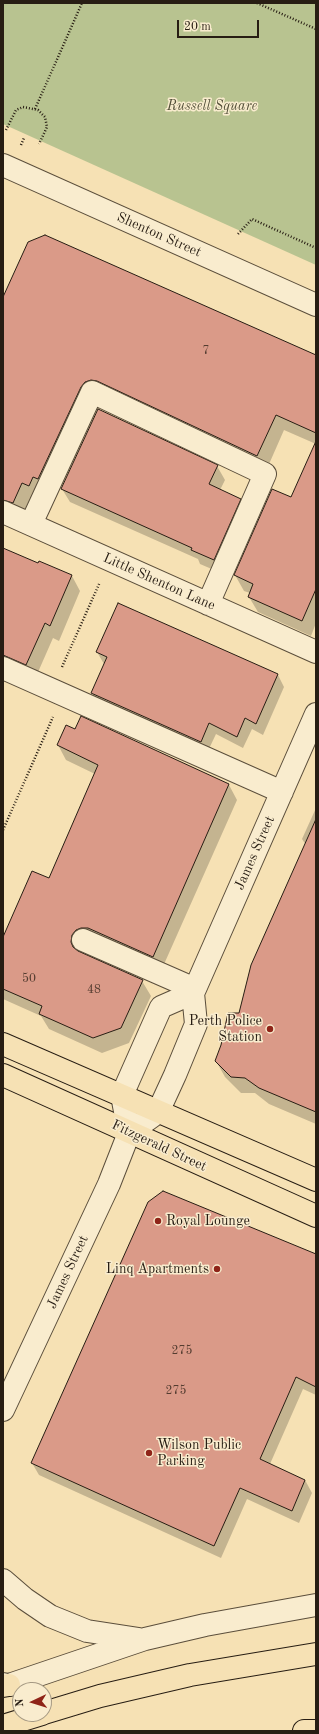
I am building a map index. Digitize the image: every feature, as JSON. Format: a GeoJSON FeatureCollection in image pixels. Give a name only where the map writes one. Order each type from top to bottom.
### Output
{"type":"FeatureCollection","features":[{"type":"Feature","properties":{"kind":"main road"},"geometry":{"type":"LineString","coordinates":[[3,1044],[316,1180]]}},
{"type":"Feature","properties":{"kind":"main road","name":"Fitzgerald Street"},"geometry":{"type":"LineString","coordinates":[[3,1075],[316,1216]]}},
{"type":"Feature","properties":{"kind":"main road"},"geometry":{"type":"LineString","coordinates":[[52,1711],[100,1696],[190,1675],[316,1654]]}},
{"type":"Feature","properties":{"kind":"main road"},"geometry":{"type":"LineString","coordinates":[[3,1726],[16,1722]]}},
{"type":"Feature","properties":{"kind":"main road"},"geometry":{"type":"LineString","coordinates":[[304,1731],[316,1731]]}},
{"type":"Feature","properties":{"kind":"street","name":"Shenton Street"},"geometry":{"type":"LineString","coordinates":[[5,172],[316,305]]}},
{"type":"Feature","properties":{"kind":"street"},"geometry":{"type":"LineString","coordinates":[[31,524],[92,392],[265,474],[208,604]]}},
{"type":"Feature","properties":{"kind":"street","name":"Little Shenton Lane"},"geometry":{"type":"LineString","coordinates":[[3,512],[316,652]]}},
{"type":"Feature","properties":{"kind":"street"},"geometry":{"type":"LineString","coordinates":[[3,668],[282,792]]}},
{"type":"Feature","properties":{"kind":"street","name":"James Street"},"geometry":{"type":"LineString","coordinates":[[158,1112],[196,1024],[194,991],[316,714]]}},
{"type":"Feature","properties":{"kind":"street"},"geometry":{"type":"LineString","coordinates":[[83,940],[194,991]]}},
{"type":"Feature","properties":{"kind":"street"},"geometry":{"type":"LineString","coordinates":[[158,1112],[129,1133],[122,1095],[161,1006],[194,991]]}},
{"type":"Feature","properties":{"kind":"street","name":"James Street"},"geometry":{"type":"LineString","coordinates":[[3,1410],[109,1184],[129,1133]]}},
{"type":"Feature","properties":{"kind":"street"},"geometry":{"type":"LineString","coordinates":[[3,1580],[25,1599],[50,1616],[87,1632],[145,1640]]}},
{"type":"Feature","properties":{"kind":"street"},"geometry":{"type":"LineString","coordinates":[[5,1685],[145,1640],[205,1625],[316,1605]]}},
{"type":"Feature","properties":{"kind":"path"},"geometry":{"type":"LineString","coordinates":[[35,108],[82,3]]}},
{"type":"Feature","properties":{"kind":"path"},"geometry":{"type":"LineString","coordinates":[[257,3],[316,29]]}},
{"type":"Feature","properties":{"kind":"path"},"geometry":{"type":"LineString","coordinates":[[6,130],[16,110],[23,107],[35,108],[45,117],[47,127],[39,144]]}},
{"type":"Feature","properties":{"kind":"path"},"geometry":{"type":"LineString","coordinates":[[238,234],[252,219],[316,248]]}},
{"type":"Feature","properties":{"kind":"path"},"geometry":{"type":"LineString","coordinates":[[3,830],[110,560]]}},
{"type":"Feature","properties":{"kind":"green space","name":"Russell Square"},"geometry":{"type":"Polygon","coordinates":[[[3,3],[316,3],[316,265],[3,124],[3,3]]]}},
{"type":"Feature","properties":{"kind":"building"},"geometry":{"type":"Polygon","coordinates":[[[45,235],[316,355],[316,433],[276,415],[257,456],[97,381],[91,380],[85,382],[81,387],[38,479],[33,477],[29,486],[22,483],[13,503],[3,500],[3,297],[28,242],[45,235]]]}},
{"type":"Feature","properties":{"kind":"building"},"geometry":{"type":"Polygon","coordinates":[[[98,409],[218,465],[209,484],[241,499],[214,560],[191,550],[192,548],[61,489],[98,409]]]}},
{"type":"Feature","properties":{"kind":"building"},"geometry":{"type":"Polygon","coordinates":[[[316,441],[316,589],[302,621],[248,597],[253,584],[234,575],[272,489],[291,497],[316,441]]]}},
{"type":"Feature","properties":{"kind":"building"},"geometry":{"type":"Polygon","coordinates":[[[3,548],[38,563],[39,561],[72,575],[50,626],[45,623],[26,665],[3,655],[3,548]]]}},
{"type":"Feature","properties":{"kind":"building"},"geometry":{"type":"Polygon","coordinates":[[[118,603],[278,674],[256,724],[245,718],[237,737],[209,723],[201,742],[91,693],[107,657],[96,652],[118,603]]]}},
{"type":"Feature","properties":{"kind":"building"},"geometry":{"type":"Polygon","coordinates":[[[81,716],[229,784],[153,957],[88,928],[76,930],[72,935],[71,942],[73,947],[78,951],[143,980],[121,1028],[93,1038],[39,1014],[42,1006],[3,989],[3,937],[32,871],[49,878],[98,765],[57,745],[66,725],[75,729],[81,716]]]}},
{"type":"Feature","properties":{"kind":"building","name":"Perth Police Station"},"geometry":{"type":"Polygon","coordinates":[[[316,819],[316,1112],[259,1088],[245,1078],[231,1077],[215,1061],[221,1045],[228,1013],[239,1013],[251,965],[316,819]]]}},
{"type":"Feature","properties":{"kind":"building"},"geometry":{"type":"Polygon","coordinates":[[[163,1191],[316,1254],[316,1387],[296,1377],[260,1459],[305,1480],[292,1511],[240,1488],[214,1546],[31,1463],[148,1202],[163,1191]]]}},
{"type":"Feature","properties":{"kind":"place","name":"Perth Police Station"},"geometry":{"type":"Point","coordinates":[270,1029]}},
{"type":"Feature","properties":{"kind":"place","name":"Royal Lounge"},"geometry":{"type":"Point","coordinates":[158,1221]}},
{"type":"Feature","properties":{"kind":"place","name":"Linq Apartments"},"geometry":{"type":"Point","coordinates":[217,1269]}},
{"type":"Feature","properties":{"kind":"place","name":"Wilson Public Parking"},"geometry":{"type":"Point","coordinates":[149,1453]}}]}
